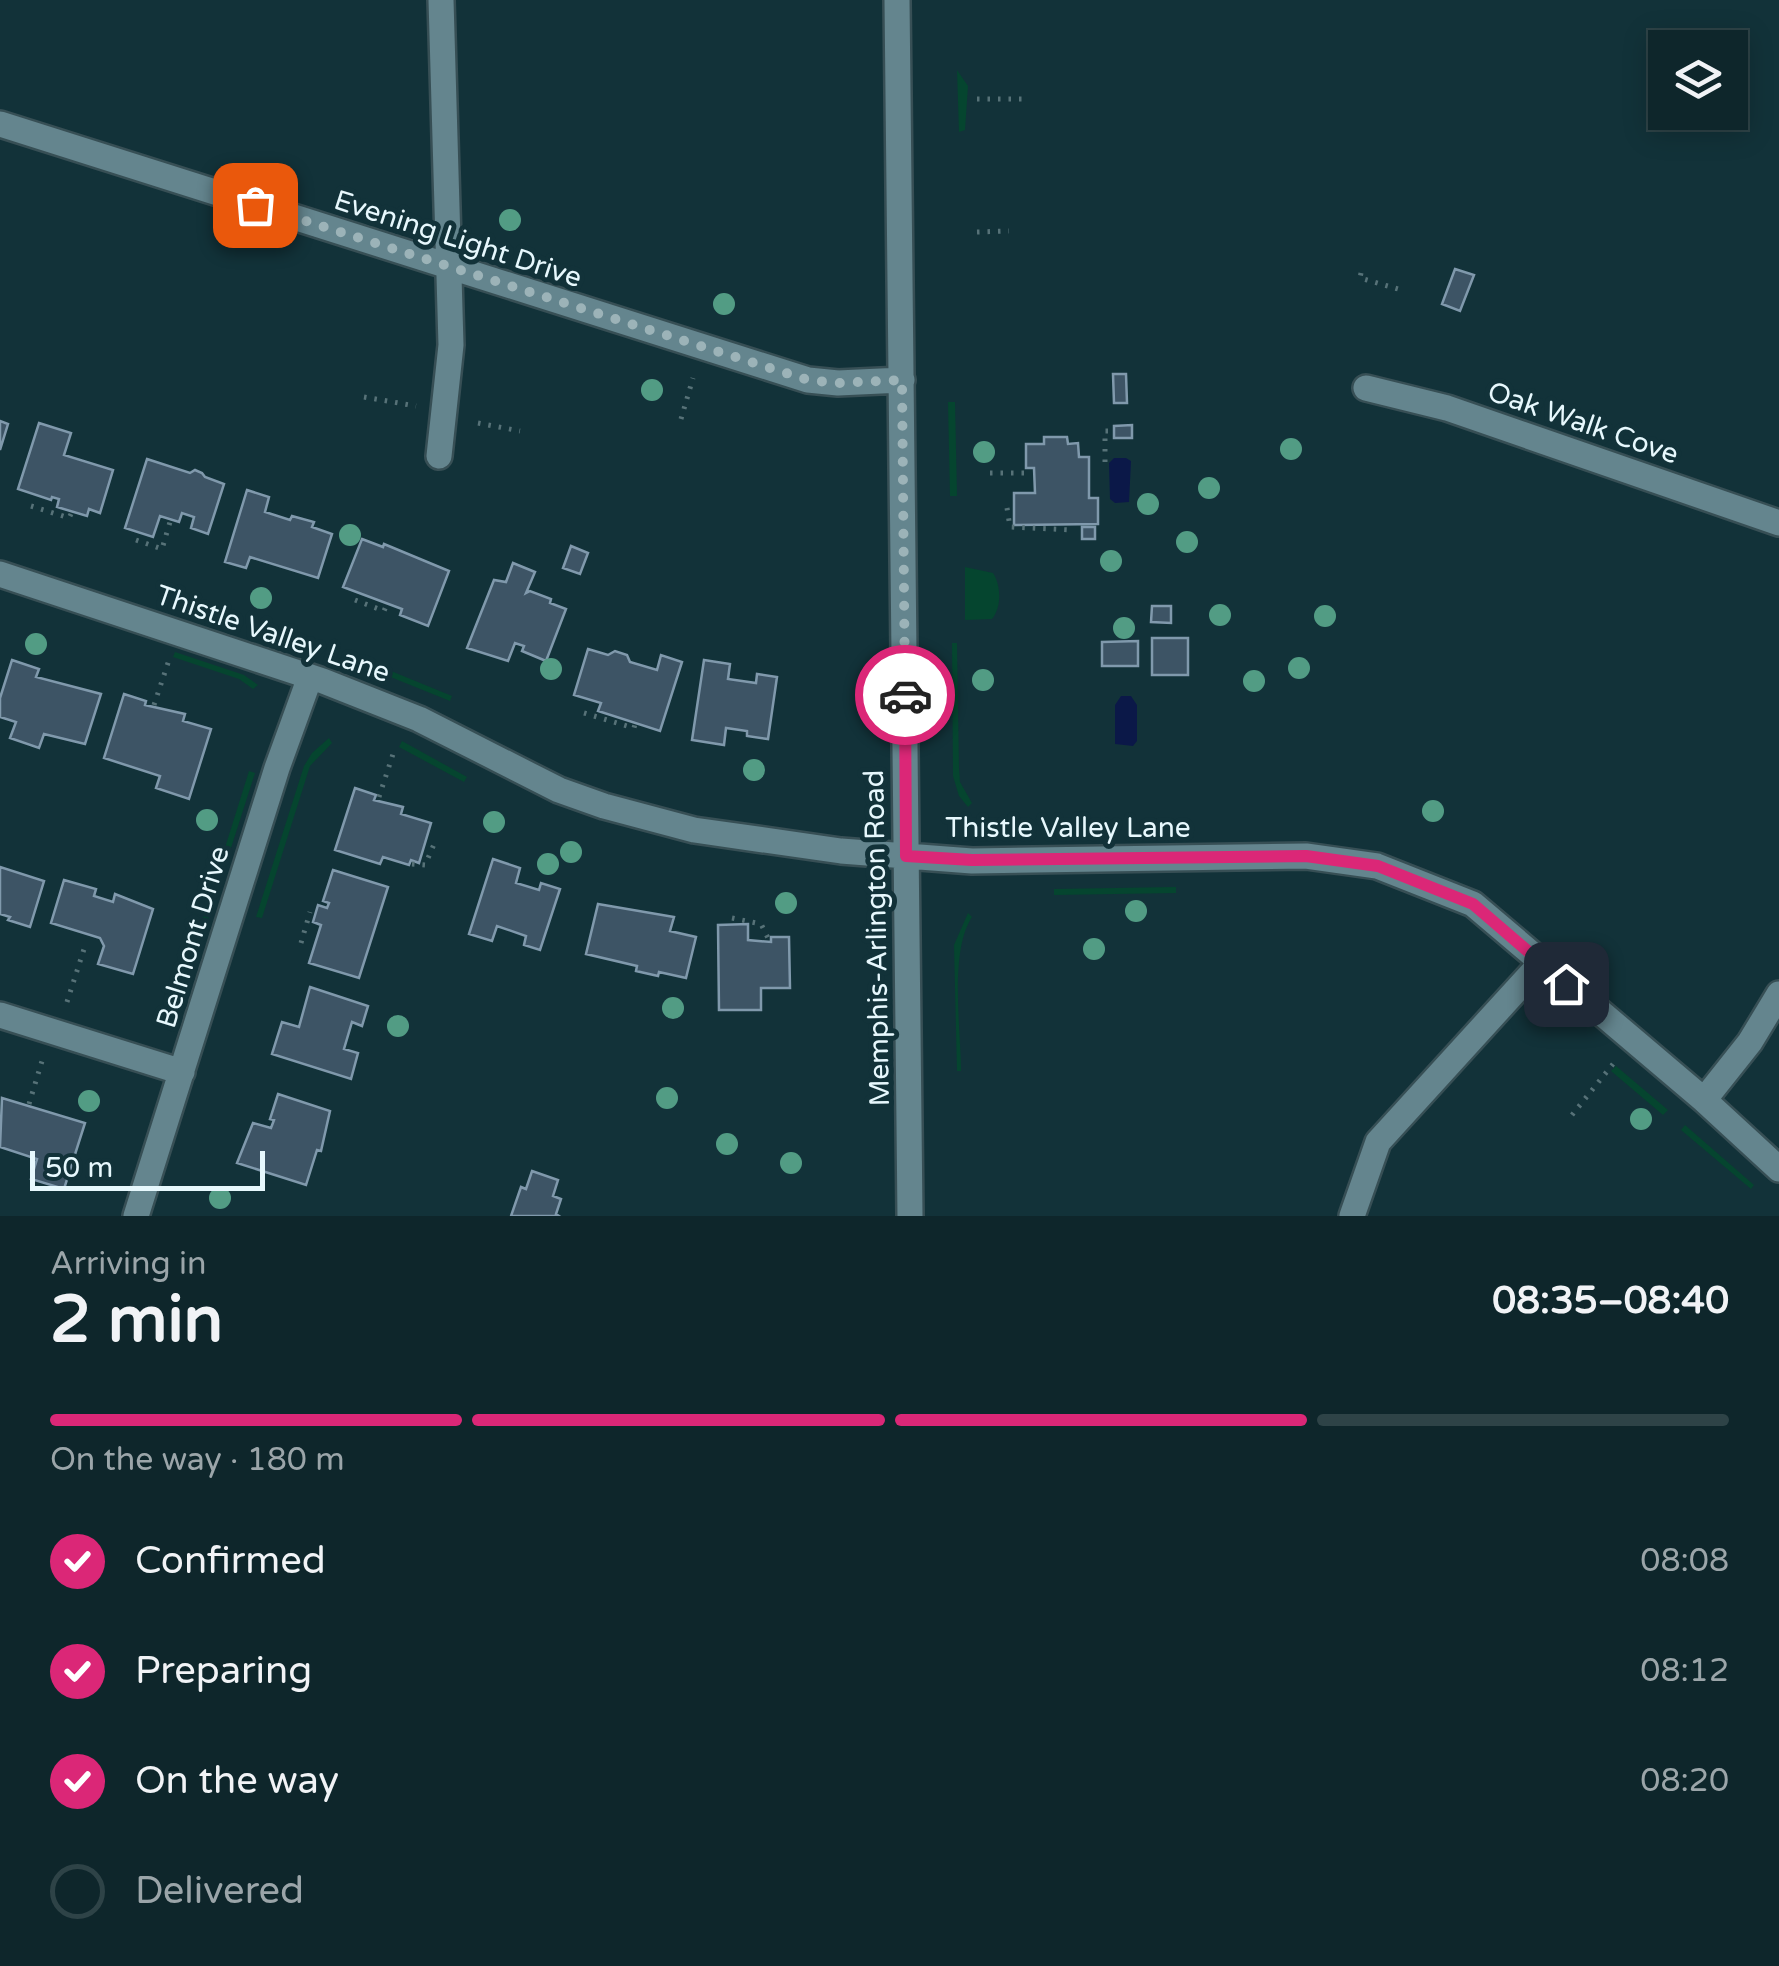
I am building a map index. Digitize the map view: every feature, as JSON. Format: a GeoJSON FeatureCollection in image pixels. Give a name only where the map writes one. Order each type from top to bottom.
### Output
{"type":"FeatureCollection","features":[{"type":"Feature","properties":{"kind":"street"},"geometry":{"type":"LineString","coordinates":[[439,456],[450,346],[441,0]]}},
{"type":"Feature","properties":{"kind":"street","name":"Memphis-Arlington Road"},"geometry":{"type":"LineString","coordinates":[[897,0],[910,1216]]}},
{"type":"Feature","properties":{"kind":"street","name":"Evening Light Drive"},"geometry":{"type":"LineString","coordinates":[[0,124],[808,380],[902,380]]}},
{"type":"Feature","properties":{"kind":"street","name":"Oak Walk Cove"},"geometry":{"type":"LineString","coordinates":[[1366,388],[1446,408],[1779,523]]}},
{"type":"Feature","properties":{"kind":"street","name":"Thistle Valley Lane"},"geometry":{"type":"LineString","coordinates":[[0,574],[399,710],[526,776],[604,806],[708,832],[803,847],[972,860],[1325,857],[1378,866],[1473,904],[1704,1100],[1779,1169]]}},
{"type":"Feature","properties":{"kind":"street","name":"Belmont Drive"},"geometry":{"type":"LineString","coordinates":[[136,1216],[310,677]]}},
{"type":"Feature","properties":{"kind":"street"},"geometry":{"type":"LineString","coordinates":[[1352,1216],[1378,1142],[1541,963]]}},
{"type":"Feature","properties":{"kind":"street"},"geometry":{"type":"LineString","coordinates":[[1704,1100],[1750,1042],[1779,994]]}},
{"type":"Feature","properties":{"kind":"street"},"geometry":{"type":"LineString","coordinates":[[0,1015],[182,1072]]}},
{"type":"Feature","properties":{"kind":"path"},"geometry":{"type":"LineString","coordinates":[[977,99],[1026,98]]}},
{"type":"Feature","properties":{"kind":"path"},"geometry":{"type":"LineString","coordinates":[[977,232],[1009,231]]}},
{"type":"Feature","properties":{"kind":"path"},"geometry":{"type":"LineString","coordinates":[[1361,273],[1360,278],[1405,291]]}},
{"type":"Feature","properties":{"kind":"path"},"geometry":{"type":"LineString","coordinates":[[681,418],[693,378]]}},
{"type":"Feature","properties":{"kind":"path"},"geometry":{"type":"LineString","coordinates":[[364,397],[416,406]]}},
{"type":"Feature","properties":{"kind":"path"},"geometry":{"type":"LineString","coordinates":[[478,424],[520,431]]}},
{"type":"Feature","properties":{"kind":"path"},"geometry":{"type":"LineString","coordinates":[[1105,462],[1105,431],[1113,431]]}},
{"type":"Feature","properties":{"kind":"path"},"geometry":{"type":"LineString","coordinates":[[990,473],[1029,473]]}},
{"type":"Feature","properties":{"kind":"path"},"geometry":{"type":"LineString","coordinates":[[31,506],[70,518],[71,514]]}},
{"type":"Feature","properties":{"kind":"path"},"geometry":{"type":"LineString","coordinates":[[1007,508],[1010,527],[1072,530]]}},
{"type":"Feature","properties":{"kind":"path"},"geometry":{"type":"LineString","coordinates":[[136,540],[162,548],[170,522]]}},
{"type":"Feature","properties":{"kind":"path"},"geometry":{"type":"LineString","coordinates":[[355,600],[384,612],[387,604]]}},
{"type":"Feature","properties":{"kind":"path"},"geometry":{"type":"LineString","coordinates":[[154,704],[172,651]]}},
{"type":"Feature","properties":{"kind":"path"},"geometry":{"type":"LineString","coordinates":[[584,713],[634,728],[635,724]]}},
{"type":"Feature","properties":{"kind":"path"},"geometry":{"type":"LineString","coordinates":[[379,798],[395,748]]}},
{"type":"Feature","properties":{"kind":"path"},"geometry":{"type":"LineString","coordinates":[[412,864],[425,865],[434,842]]}},
{"type":"Feature","properties":{"kind":"path"},"geometry":{"type":"LineString","coordinates":[[301,943],[310,912]]}},
{"type":"Feature","properties":{"kind":"path"},"geometry":{"type":"LineString","coordinates":[[732,918],[761,924],[768,938]]}},
{"type":"Feature","properties":{"kind":"path"},"geometry":{"type":"LineString","coordinates":[[66,1002],[85,946]]}},
{"type":"Feature","properties":{"kind":"path"},"geometry":{"type":"LineString","coordinates":[[29,1104],[42,1062]]}},
{"type":"Feature","properties":{"kind":"path"},"geometry":{"type":"LineString","coordinates":[[1572,1115],[1614,1064]]}},
{"type":"Feature","properties":{"kind":"green space"},"geometry":{"type":"Polygon","coordinates":[[[957,70],[968,86],[965,130],[959,132],[957,70]]]}},
{"type":"Feature","properties":{"kind":"green space"},"geometry":{"type":"Polygon","coordinates":[[[948,402],[955,402],[957,496],[950,496],[948,402]]]}},
{"type":"Feature","properties":{"kind":"green space"},"geometry":{"type":"Polygon","coordinates":[[[965,567],[993,573],[996,578],[999,602],[992,619],[965,620],[965,567]]]}},
{"type":"Feature","properties":{"kind":"green space"},"geometry":{"type":"Polygon","coordinates":[[[952,643],[957,643],[960,782],[972,803],[968,807],[959,796],[953,776],[952,643]]]}},
{"type":"Feature","properties":{"kind":"green space"},"geometry":{"type":"Polygon","coordinates":[[[175,652],[244,675],[258,685],[253,689],[239,679],[173,657],[175,652]]]}},
{"type":"Feature","properties":{"kind":"green space"},"geometry":{"type":"Polygon","coordinates":[[[347,653],[452,696],[450,701],[346,659],[347,653]]]}},
{"type":"Feature","properties":{"kind":"green space"},"geometry":{"type":"Polygon","coordinates":[[[329,738],[332,743],[310,766],[262,918],[256,917],[304,766],[329,738]]]}},
{"type":"Feature","properties":{"kind":"green space"},"geometry":{"type":"Polygon","coordinates":[[[402,741],[467,777],[464,782],[399,747],[402,741]]]}},
{"type":"Feature","properties":{"kind":"green space"},"geometry":{"type":"Polygon","coordinates":[[[249,771],[255,773],[198,951],[193,950],[249,771]]]}},
{"type":"Feature","properties":{"kind":"green space"},"geometry":{"type":"Polygon","coordinates":[[[1176,887],[1176,893],[1054,895],[1054,889],[1176,887]]]}},
{"type":"Feature","properties":{"kind":"green space"},"geometry":{"type":"Polygon","coordinates":[[[968,913],[972,917],[958,970],[961,1071],[957,1071],[954,945],[968,913]]]}},
{"type":"Feature","properties":{"kind":"green space"},"geometry":{"type":"Polygon","coordinates":[[[1616,1066],[1668,1110],[1663,1115],[1611,1071],[1616,1066]]]}},
{"type":"Feature","properties":{"kind":"green space"},"geometry":{"type":"Polygon","coordinates":[[[1685,1125],[1754,1185],[1751,1189],[1681,1130],[1685,1125]]]}},
{"type":"Feature","properties":{"kind":"shaded area"},"geometry":{"type":"Polygon","coordinates":[[[1114,458],[1131,461],[1129,502],[1115,503],[1110,499],[1109,463],[1114,458]]]}},
{"type":"Feature","properties":{"kind":"shaded area"},"geometry":{"type":"Polygon","coordinates":[[[1121,696],[1131,696],[1137,705],[1137,741],[1133,746],[1115,744],[1115,705],[1121,696]]]}},
{"type":"Feature","properties":{"kind":"building"},"geometry":{"type":"Polygon","coordinates":[[[1455,269],[1474,275],[1460,311],[1442,304],[1455,269]]]}},
{"type":"Feature","properties":{"kind":"building"},"geometry":{"type":"Polygon","coordinates":[[[1113,374],[1126,374],[1127,403],[1114,403],[1113,374]]]}},
{"type":"Feature","properties":{"kind":"building"},"geometry":{"type":"Polygon","coordinates":[[[0,421],[8,424],[0,450],[0,421]]]}},
{"type":"Feature","properties":{"kind":"building"},"geometry":{"type":"Polygon","coordinates":[[[39,423],[71,433],[64,455],[113,470],[100,513],[89,509],[87,516],[57,507],[59,499],[18,489],[39,423]]]}},
{"type":"Feature","properties":{"kind":"building"},"geometry":{"type":"Polygon","coordinates":[[[1132,425],[1132,438],[1114,438],[1114,426],[1132,425]]]}},
{"type":"Feature","properties":{"kind":"building"},"geometry":{"type":"Polygon","coordinates":[[[1044,437],[1067,437],[1068,444],[1078,443],[1079,457],[1089,457],[1089,498],[1098,498],[1098,524],[1014,525],[1014,493],[1035,493],[1034,468],[1026,468],[1026,444],[1044,444],[1044,437]]]}},
{"type":"Feature","properties":{"kind":"building"},"geometry":{"type":"Polygon","coordinates":[[[147,459],[190,473],[195,470],[224,484],[208,534],[191,528],[194,517],[182,513],[179,522],[160,516],[153,537],[125,528],[147,459]]]}},
{"type":"Feature","properties":{"kind":"building"},"geometry":{"type":"Polygon","coordinates":[[[247,490],[269,497],[265,512],[314,522],[312,527],[332,534],[318,578],[250,557],[246,568],[225,562],[247,490]]]}},
{"type":"Feature","properties":{"kind":"building"},"geometry":{"type":"Polygon","coordinates":[[[1082,527],[1095,527],[1095,539],[1082,539],[1082,527]]]}},
{"type":"Feature","properties":{"kind":"building"},"geometry":{"type":"Polygon","coordinates":[[[362,539],[449,571],[428,626],[400,615],[402,609],[343,587],[362,539]]]}},
{"type":"Feature","properties":{"kind":"building"},"geometry":{"type":"Polygon","coordinates":[[[571,546],[588,553],[580,574],[563,568],[571,546]]]}},
{"type":"Feature","properties":{"kind":"building"},"geometry":{"type":"Polygon","coordinates":[[[513,563],[535,572],[526,593],[551,599],[550,603],[566,609],[546,661],[522,651],[524,646],[515,643],[508,661],[467,648],[494,580],[506,582],[513,563]]]}},
{"type":"Feature","properties":{"kind":"building"},"geometry":{"type":"Polygon","coordinates":[[[1152,606],[1171,606],[1171,623],[1151,622],[1152,606]]]}},
{"type":"Feature","properties":{"kind":"building"},"geometry":{"type":"Polygon","coordinates":[[[1152,638],[1188,638],[1188,675],[1152,675],[1152,638]]]}},
{"type":"Feature","properties":{"kind":"building"},"geometry":{"type":"Polygon","coordinates":[[[1138,641],[1138,666],[1102,666],[1102,642],[1138,641]]]}},
{"type":"Feature","properties":{"kind":"building"},"geometry":{"type":"Polygon","coordinates":[[[588,649],[608,655],[615,651],[627,655],[630,662],[657,670],[661,655],[682,662],[660,731],[598,711],[601,703],[574,695],[588,649]]]}},
{"type":"Feature","properties":{"kind":"building"},"geometry":{"type":"Polygon","coordinates":[[[12,660],[39,669],[36,677],[101,694],[85,744],[44,734],[39,748],[10,738],[16,722],[0,717],[0,698],[12,660]]]}},
{"type":"Feature","properties":{"kind":"building"},"geometry":{"type":"Polygon","coordinates":[[[704,660],[730,664],[728,679],[756,683],[757,674],[777,677],[768,739],[726,728],[724,745],[692,740],[704,660]]]}},
{"type":"Feature","properties":{"kind":"building"},"geometry":{"type":"Polygon","coordinates":[[[124,694],[146,701],[145,705],[185,714],[183,721],[211,729],[189,799],[156,788],[160,776],[104,758],[124,694]]]}},
{"type":"Feature","properties":{"kind":"building"},"geometry":{"type":"Polygon","coordinates":[[[355,788],[376,795],[374,800],[403,807],[401,814],[431,823],[419,863],[411,860],[409,865],[383,857],[380,864],[335,850],[355,788]]]}},
{"type":"Feature","properties":{"kind":"building"},"geometry":{"type":"Polygon","coordinates":[[[493,859],[520,868],[516,883],[539,890],[541,883],[560,889],[540,950],[524,945],[526,936],[497,926],[492,941],[469,934],[493,859]]]}},
{"type":"Feature","properties":{"kind":"building"},"geometry":{"type":"Polygon","coordinates":[[[0,867],[44,881],[30,927],[0,914],[0,867]]]}},
{"type":"Feature","properties":{"kind":"building"},"geometry":{"type":"Polygon","coordinates":[[[333,870],[388,887],[359,978],[309,963],[321,925],[313,922],[318,905],[327,908],[329,903],[323,901],[333,870]]]}},
{"type":"Feature","properties":{"kind":"building"},"geometry":{"type":"Polygon","coordinates":[[[64,880],[96,889],[94,896],[113,902],[115,894],[153,909],[133,974],[98,964],[104,946],[100,938],[51,923],[64,880]]]}},
{"type":"Feature","properties":{"kind":"building"},"geometry":{"type":"Polygon","coordinates":[[[598,904],[674,917],[670,931],[696,937],[686,978],[636,971],[637,966],[586,954],[598,904]]]}},
{"type":"Feature","properties":{"kind":"building"},"geometry":{"type":"Polygon","coordinates":[[[748,924],[748,940],[771,942],[771,937],[789,937],[790,988],[761,988],[761,1010],[719,1010],[718,925],[748,924]]]}},
{"type":"Feature","properties":{"kind":"building"},"geometry":{"type":"Polygon","coordinates":[[[310,987],[368,1006],[362,1026],[352,1022],[344,1049],[358,1053],[351,1079],[272,1054],[282,1022],[299,1027],[310,987]]]}},
{"type":"Feature","properties":{"kind":"building"},"geometry":{"type":"Polygon","coordinates":[[[278,1094],[330,1111],[321,1151],[317,1150],[306,1185],[237,1163],[253,1123],[271,1128],[278,1094]]]}},
{"type":"Feature","properties":{"kind":"building"},"geometry":{"type":"Polygon","coordinates":[[[2,1098],[85,1123],[64,1189],[31,1179],[37,1159],[0,1147],[2,1098]]]}},
{"type":"Feature","properties":{"kind":"building"},"geometry":{"type":"Polygon","coordinates":[[[532,1171],[558,1180],[553,1196],[561,1199],[556,1214],[559,1216],[511,1216],[521,1187],[526,1189],[532,1171]]]}},
{"type":"Feature","properties":{"kind":"way so far"},"geometry":{"type":"LineString","coordinates":[[255,205],[808,380],[902,380],[905,695]]}},
{"type":"Feature","properties":{"kind":"route"},"geometry":{"type":"LineString","coordinates":[[905,695],[906,856],[972,860],[1306,856],[1378,866],[1473,904],[1566,984]]}}]}
